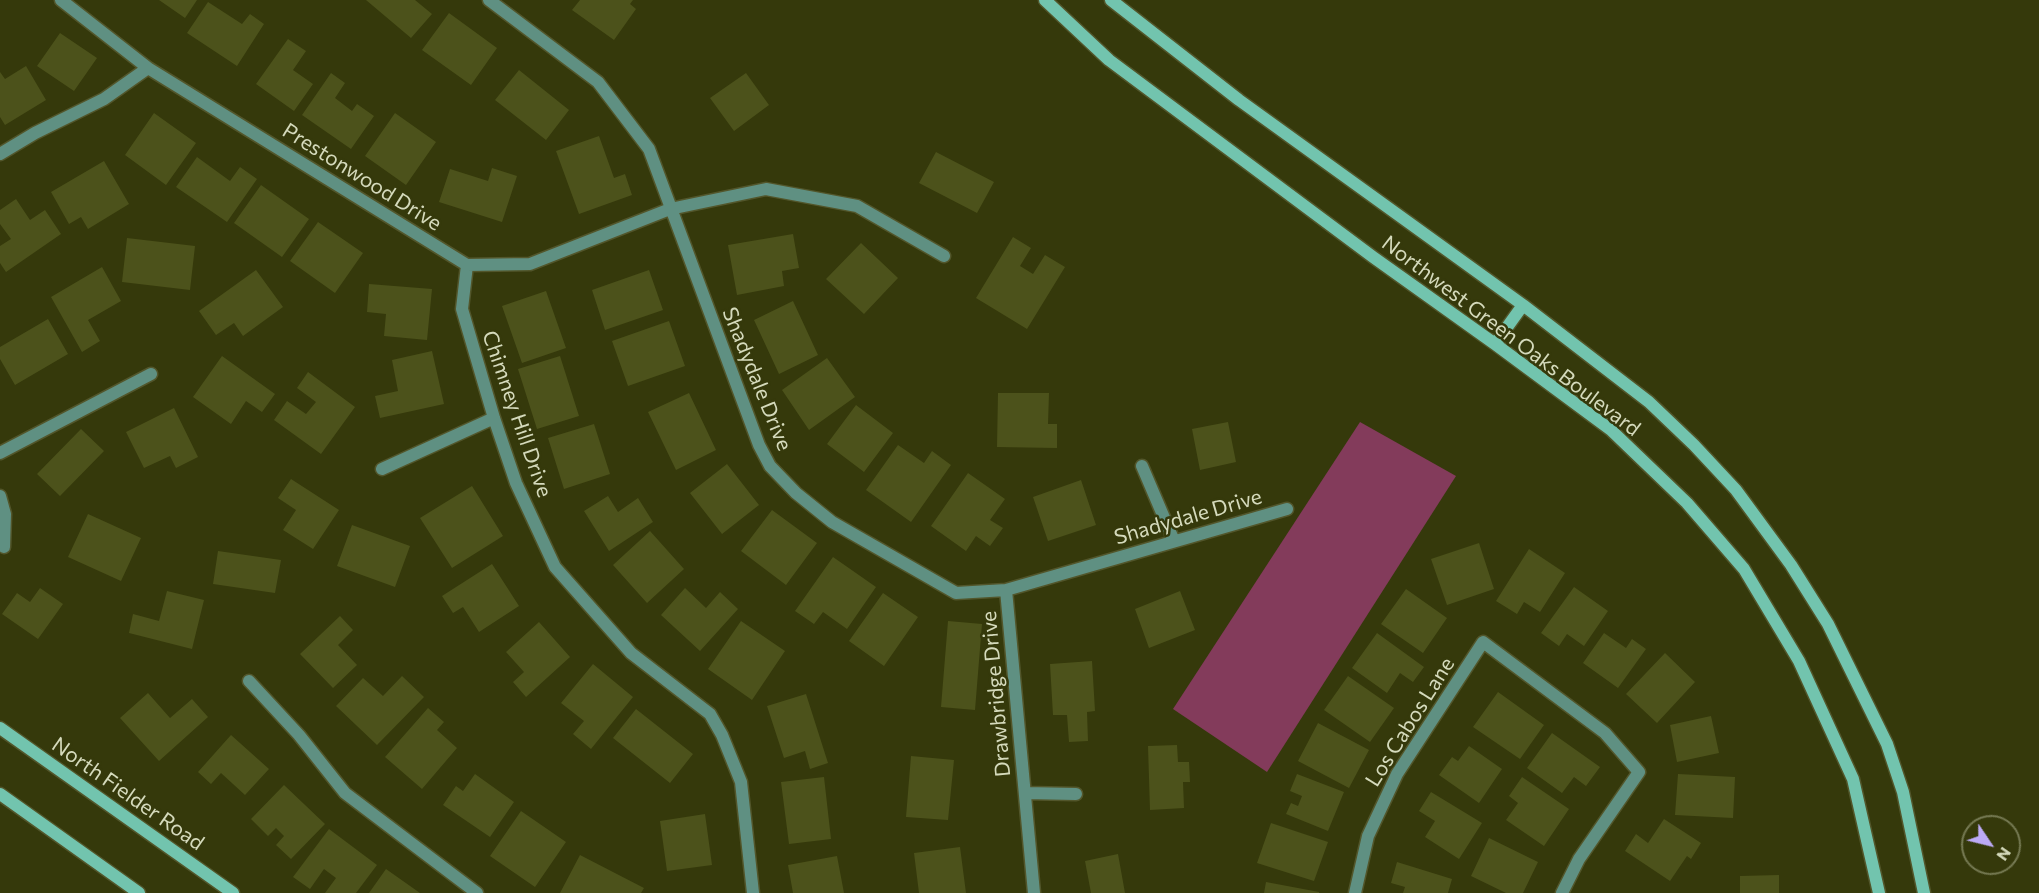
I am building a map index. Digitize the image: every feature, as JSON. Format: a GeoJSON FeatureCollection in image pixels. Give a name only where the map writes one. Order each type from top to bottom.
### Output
{"type":"FeatureCollection","features":[{"type":"Feature","properties":{"kind":"main road","name":"Northwest Green Oaks Boulevard"},"geometry":{"type":"LineString","coordinates":[[1045,0],[1109,60],[1611,430],[1687,503],[1744,569],[1799,660],[1852,779],[1879,893]]}},
{"type":"Feature","properties":{"kind":"main road","name":"Northwest Green Oaks Boulevard"},"geometry":{"type":"LineString","coordinates":[[1112,0],[1239,100],[1523,305],[1649,402],[1694,444],[1736,490],[1791,565],[1828,624],[1887,744],[1903,792],[1924,893]]}},
{"type":"Feature","properties":{"kind":"main road"},"geometry":{"type":"LineString","coordinates":[[1495,344],[1523,305]]}},
{"type":"Feature","properties":{"kind":"main road","name":"North Fielder Road"},"geometry":{"type":"LineString","coordinates":[[0,728],[233,893]]}},
{"type":"Feature","properties":{"kind":"main road"},"geometry":{"type":"LineString","coordinates":[[0,794],[139,893]]}},
{"type":"Feature","properties":{"kind":"street","name":"Prestonwood Drive"},"geometry":{"type":"LineString","coordinates":[[61,0],[147,68],[467,265]]}},
{"type":"Feature","properties":{"kind":"street","name":"Shadydale Drive"},"geometry":{"type":"LineString","coordinates":[[489,0],[598,82],[649,149],[759,445],[770,466],[796,493],[832,522],[956,593],[1006,590],[1287,509]]}},
{"type":"Feature","properties":{"kind":"street"},"geometry":{"type":"LineString","coordinates":[[0,154],[35,133],[104,99],[147,68]]}},
{"type":"Feature","properties":{"kind":"street"},"geometry":{"type":"LineString","coordinates":[[467,265],[530,264],[670,209],[766,189],[857,206],[944,256]]}},
{"type":"Feature","properties":{"kind":"street","name":"Chimney Hill Drive"},"geometry":{"type":"LineString","coordinates":[[467,265],[462,309],[516,483],[555,567],[631,653],[710,714],[722,735],[741,782],[753,893]]}},
{"type":"Feature","properties":{"kind":"street"},"geometry":{"type":"LineString","coordinates":[[0,453],[151,374]]}},
{"type":"Feature","properties":{"kind":"street"},"geometry":{"type":"LineString","coordinates":[[382,469],[494,418]]}},
{"type":"Feature","properties":{"kind":"street"},"geometry":{"type":"LineString","coordinates":[[1142,466],[1174,541]]}},
{"type":"Feature","properties":{"kind":"street"},"geometry":{"type":"LineString","coordinates":[[0,496],[6,514],[4,547]]}},
{"type":"Feature","properties":{"kind":"street","name":"Drawbridge Drive"},"geometry":{"type":"LineString","coordinates":[[1006,590],[1034,893]]}},
{"type":"Feature","properties":{"kind":"street","name":"Los Cabos Lane"},"geometry":{"type":"LineString","coordinates":[[1355,893],[1368,836],[1397,774],[1483,642],[1605,733],[1639,772],[1579,859],[1562,893]]}},
{"type":"Feature","properties":{"kind":"street"},"geometry":{"type":"LineString","coordinates":[[249,681],[299,735],[345,793],[477,893]]}},
{"type":"Feature","properties":{"kind":"street","name":"Drawbridge Drive"},"geometry":{"type":"LineString","coordinates":[[1025,794],[1076,794]]}},
{"type":"Feature","properties":{"kind":"shaded area"},"geometry":{"type":"Polygon","coordinates":[[[1360,422],[1456,476],[1267,772],[1173,709],[1360,422]]]}},
{"type":"Feature","properties":{"kind":"building"},"geometry":{"type":"Polygon","coordinates":[[[159,0],[197,0],[185,18],[159,0]]]}},
{"type":"Feature","properties":{"kind":"building"},"geometry":{"type":"Polygon","coordinates":[[[366,0],[415,0],[432,14],[411,38],[366,0]]]}},
{"type":"Feature","properties":{"kind":"building"},"geometry":{"type":"Polygon","coordinates":[[[580,0],[633,0],[630,4],[636,9],[614,40],[572,10],[580,0]]]}},
{"type":"Feature","properties":{"kind":"building"},"geometry":{"type":"Polygon","coordinates":[[[208,2],[242,24],[250,14],[264,24],[237,66],[187,33],[208,2]]]}},
{"type":"Feature","properties":{"kind":"building"},"geometry":{"type":"Polygon","coordinates":[[[449,13],[497,48],[471,85],[422,50],[449,13]]]}},
{"type":"Feature","properties":{"kind":"building"},"geometry":{"type":"Polygon","coordinates":[[[60,33],[97,58],[74,91],[37,66],[60,33]]]}},
{"type":"Feature","properties":{"kind":"building"},"geometry":{"type":"Polygon","coordinates":[[[288,39],[306,51],[293,70],[313,84],[294,111],[256,84],[288,39]]]}},
{"type":"Feature","properties":{"kind":"building"},"geometry":{"type":"Polygon","coordinates":[[[26,66],[46,100],[5,125],[0,117],[0,72],[5,79],[26,66]]]}},
{"type":"Feature","properties":{"kind":"building"},"geometry":{"type":"Polygon","coordinates":[[[519,70],[569,110],[546,140],[495,100],[519,70]]]}},
{"type":"Feature","properties":{"kind":"building"},"geometry":{"type":"Polygon","coordinates":[[[331,73],[345,83],[335,98],[352,111],[357,104],[374,116],[351,149],[302,115],[331,73]]]}},
{"type":"Feature","properties":{"kind":"building"},"geometry":{"type":"Polygon","coordinates":[[[746,73],[769,105],[734,131],[710,98],[746,73]]]}},
{"type":"Feature","properties":{"kind":"building"},"geometry":{"type":"Polygon","coordinates":[[[154,113],[196,143],[166,185],[125,155],[154,113]]]}},
{"type":"Feature","properties":{"kind":"building"},"geometry":{"type":"Polygon","coordinates":[[[395,113],[436,142],[406,185],[365,156],[395,113]]]}},
{"type":"Feature","properties":{"kind":"building"},"geometry":{"type":"Polygon","coordinates":[[[599,136],[614,178],[625,174],[632,195],[579,214],[556,151],[599,136]]]}},
{"type":"Feature","properties":{"kind":"building"},"geometry":{"type":"Polygon","coordinates":[[[936,152],[994,182],[977,213],[919,183],[936,152]]]}},
{"type":"Feature","properties":{"kind":"building"},"geometry":{"type":"Polygon","coordinates":[[[197,157],[230,181],[240,167],[257,179],[227,222],[176,187],[197,157]]]}},
{"type":"Feature","properties":{"kind":"building"},"geometry":{"type":"Polygon","coordinates":[[[104,161],[129,204],[88,229],[81,217],[69,224],[51,192],[104,161]]]}},
{"type":"Feature","properties":{"kind":"building"},"geometry":{"type":"Polygon","coordinates":[[[492,168],[517,176],[502,222],[439,202],[450,169],[488,181],[492,168]]]}},
{"type":"Feature","properties":{"kind":"building"},"geometry":{"type":"Polygon","coordinates":[[[261,185],[309,219],[282,257],[234,223],[261,185]]]}},
{"type":"Feature","properties":{"kind":"building"},"geometry":{"type":"Polygon","coordinates":[[[16,199],[30,220],[45,210],[61,234],[6,272],[0,263],[0,246],[11,239],[0,224],[0,210],[16,199]]]}},
{"type":"Feature","properties":{"kind":"building"},"geometry":{"type":"Polygon","coordinates":[[[318,222],[363,253],[335,293],[290,261],[318,222]]]}},
{"type":"Feature","properties":{"kind":"building"},"geometry":{"type":"Polygon","coordinates":[[[793,234],[799,268],[782,271],[784,286],[737,295],[728,245],[793,234]]]}},
{"type":"Feature","properties":{"kind":"building"},"geometry":{"type":"Polygon","coordinates":[[[1013,237],[1031,248],[1020,266],[1033,274],[1045,255],[1065,267],[1027,329],[976,298],[1013,237]]]}},
{"type":"Feature","properties":{"kind":"building"},"geometry":{"type":"Polygon","coordinates":[[[127,238],[195,246],[190,290],[122,282],[127,238]]]}},
{"type":"Feature","properties":{"kind":"building"},"geometry":{"type":"Polygon","coordinates":[[[861,243],[898,278],[864,314],[826,279],[861,243]]]}},
{"type":"Feature","properties":{"kind":"building"},"geometry":{"type":"Polygon","coordinates":[[[102,267],[121,301],[88,320],[100,341],[82,352],[51,297],[102,267]]]}},
{"type":"Feature","properties":{"kind":"building"},"geometry":{"type":"Polygon","coordinates":[[[256,270],[283,307],[243,336],[234,323],[216,335],[199,311],[256,270]]]}},
{"type":"Feature","properties":{"kind":"building"},"geometry":{"type":"Polygon","coordinates":[[[649,270],[663,310],[605,330],[592,290],[649,270]]]}},
{"type":"Feature","properties":{"kind":"building"},"geometry":{"type":"Polygon","coordinates":[[[369,284],[432,289],[427,340],[384,336],[386,314],[367,312],[369,284]]]}},
{"type":"Feature","properties":{"kind":"building"},"geometry":{"type":"Polygon","coordinates":[[[546,291],[566,348],[522,363],[502,306],[546,291]]]}},
{"type":"Feature","properties":{"kind":"building"},"geometry":{"type":"Polygon","coordinates":[[[793,301],[818,355],[779,374],[754,320],[793,301]]]}},
{"type":"Feature","properties":{"kind":"building"},"geometry":{"type":"Polygon","coordinates":[[[48,319],[68,354],[15,385],[0,359],[0,347],[48,319]]]}},
{"type":"Feature","properties":{"kind":"building"},"geometry":{"type":"Polygon","coordinates":[[[669,321],[685,366],[628,386],[612,341],[669,321]]]}},
{"type":"Feature","properties":{"kind":"building"},"geometry":{"type":"Polygon","coordinates":[[[432,351],[444,404],[380,418],[375,396],[398,391],[392,360],[432,351]]]}},
{"type":"Feature","properties":{"kind":"building"},"geometry":{"type":"Polygon","coordinates":[[[222,356],[275,394],[262,412],[246,401],[231,424],[193,397],[222,356]]]}},
{"type":"Feature","properties":{"kind":"building"},"geometry":{"type":"Polygon","coordinates":[[[560,356],[579,416],[537,429],[518,369],[560,356]]]}},
{"type":"Feature","properties":{"kind":"building"},"geometry":{"type":"Polygon","coordinates":[[[827,358],[855,397],[809,430],[782,390],[827,358]]]}},
{"type":"Feature","properties":{"kind":"building"},"geometry":{"type":"Polygon","coordinates":[[[308,372],[355,407],[321,454],[274,420],[287,401],[306,414],[316,402],[297,388],[308,372]]]}},
{"type":"Feature","properties":{"kind":"building"},"geometry":{"type":"Polygon","coordinates":[[[689,393],[716,450],[676,470],[648,412],[689,393]]]}},
{"type":"Feature","properties":{"kind":"building"},"geometry":{"type":"Polygon","coordinates":[[[998,393],[1049,393],[1048,424],[1057,424],[1057,448],[997,447],[998,393]]]}},
{"type":"Feature","properties":{"kind":"building"},"geometry":{"type":"Polygon","coordinates":[[[856,405],[893,433],[864,472],[827,444],[856,405]]]}},
{"type":"Feature","properties":{"kind":"building"},"geometry":{"type":"Polygon","coordinates":[[[174,408],[198,457],[176,468],[170,456],[144,468],[126,432],[174,408]]]}},
{"type":"Feature","properties":{"kind":"building"},"geometry":{"type":"Polygon","coordinates":[[[1228,422],[1236,462],[1200,470],[1192,429],[1228,422]]]}},
{"type":"Feature","properties":{"kind":"building"},"geometry":{"type":"Polygon","coordinates":[[[594,424],[610,474],[564,489],[548,438],[594,424]]]}},
{"type":"Feature","properties":{"kind":"building"},"geometry":{"type":"Polygon","coordinates":[[[81,429],[104,451],[60,496],[37,474],[81,429]]]}},
{"type":"Feature","properties":{"kind":"building"},"geometry":{"type":"Polygon","coordinates":[[[898,445],[924,463],[932,451],[951,465],[911,522],[866,490],[898,445]]]}},
{"type":"Feature","properties":{"kind":"building"},"geometry":{"type":"Polygon","coordinates":[[[727,464],[759,505],[722,534],[690,493],[727,464]]]}},
{"type":"Feature","properties":{"kind":"building"},"geometry":{"type":"Polygon","coordinates":[[[968,473],[1005,499],[990,520],[1003,528],[990,546],[976,536],[966,551],[931,526],[968,473]]]}},
{"type":"Feature","properties":{"kind":"building"},"geometry":{"type":"Polygon","coordinates":[[[291,479],[339,510],[313,549],[283,530],[296,510],[278,498],[291,479]]]}},
{"type":"Feature","properties":{"kind":"building"},"geometry":{"type":"Polygon","coordinates":[[[1081,480],[1096,525],[1048,541],[1033,497],[1081,480]]]}},
{"type":"Feature","properties":{"kind":"building"},"geometry":{"type":"Polygon","coordinates":[[[472,486],[503,536],[452,568],[420,518],[472,486]]]}},
{"type":"Feature","properties":{"kind":"building"},"geometry":{"type":"Polygon","coordinates":[[[608,496],[618,512],[638,498],[653,522],[609,551],[584,511],[608,496]]]}},
{"type":"Feature","properties":{"kind":"building"},"geometry":{"type":"Polygon","coordinates":[[[772,510],[817,543],[786,585],[741,551],[772,510]]]}},
{"type":"Feature","properties":{"kind":"building"},"geometry":{"type":"Polygon","coordinates":[[[88,514],[141,538],[121,581],[68,557],[88,514]]]}},
{"type":"Feature","properties":{"kind":"building"},"geometry":{"type":"Polygon","coordinates":[[[352,525],[410,546],[395,587],[337,566],[352,525]]]}},
{"type":"Feature","properties":{"kind":"building"},"geometry":{"type":"Polygon","coordinates":[[[650,531],[684,569],[647,603],[613,565],[650,531]]]}},
{"type":"Feature","properties":{"kind":"building"},"geometry":{"type":"Polygon","coordinates":[[[1479,543],[1494,589],[1447,605],[1431,559],[1479,543]]]}},
{"type":"Feature","properties":{"kind":"building"},"geometry":{"type":"Polygon","coordinates":[[[1529,549],[1565,573],[1540,612],[1524,602],[1517,614],[1496,601],[1529,549]]]}},
{"type":"Feature","properties":{"kind":"building"},"geometry":{"type":"Polygon","coordinates":[[[218,551],[281,560],[275,593],[213,584],[218,551]]]}},
{"type":"Feature","properties":{"kind":"building"},"geometry":{"type":"Polygon","coordinates":[[[833,557],[876,587],[847,629],[823,612],[814,624],[795,611],[833,557]]]}},
{"type":"Feature","properties":{"kind":"building"},"geometry":{"type":"Polygon","coordinates":[[[492,564],[519,606],[479,632],[463,607],[453,613],[442,596],[492,564]]]}},
{"type":"Feature","properties":{"kind":"building"},"geometry":{"type":"Polygon","coordinates":[[[1574,587],[1608,611],[1584,646],[1567,634],[1559,646],[1541,633],[1574,587]]]}},
{"type":"Feature","properties":{"kind":"building"},"geometry":{"type":"Polygon","coordinates":[[[40,588],[63,604],[38,639],[2,614],[17,593],[30,602],[40,588]]]}},
{"type":"Feature","properties":{"kind":"building"},"geometry":{"type":"Polygon","coordinates":[[[685,588],[706,608],[720,592],[738,609],[700,651],[661,615],[685,588]]]}},
{"type":"Feature","properties":{"kind":"building"},"geometry":{"type":"Polygon","coordinates":[[[1406,589],[1447,618],[1423,653],[1381,624],[1406,589]]]}},
{"type":"Feature","properties":{"kind":"building"},"geometry":{"type":"Polygon","coordinates":[[[167,591],[204,600],[192,649],[129,633],[133,614],[159,621],[167,591]]]}},
{"type":"Feature","properties":{"kind":"building"},"geometry":{"type":"Polygon","coordinates":[[[1180,591],[1195,630],[1149,648],[1135,609],[1180,591]]]}},
{"type":"Feature","properties":{"kind":"building"},"geometry":{"type":"Polygon","coordinates":[[[883,593],[918,617],[884,666],[849,641],[883,593]]]}},
{"type":"Feature","properties":{"kind":"building"},"geometry":{"type":"Polygon","coordinates":[[[340,616],[353,630],[338,645],[357,665],[333,688],[300,654],[340,616]]]}},
{"type":"Feature","properties":{"kind":"building"},"geometry":{"type":"Polygon","coordinates":[[[741,621],[785,651],[752,700],[708,669],[741,621]]]}},
{"type":"Feature","properties":{"kind":"building"},"geometry":{"type":"Polygon","coordinates":[[[948,621],[982,624],[975,710],[941,707],[948,621]]]}},
{"type":"Feature","properties":{"kind":"building"},"geometry":{"type":"Polygon","coordinates":[[[539,622],[570,657],[526,697],[513,682],[524,672],[506,652],[539,622]]]}},
{"type":"Feature","properties":{"kind":"building"},"geometry":{"type":"Polygon","coordinates":[[[1377,633],[1424,667],[1413,682],[1400,673],[1387,693],[1352,668],[1377,633]]]}},
{"type":"Feature","properties":{"kind":"building"},"geometry":{"type":"Polygon","coordinates":[[[1604,633],[1626,648],[1632,639],[1646,649],[1618,688],[1583,663],[1604,633]]]}},
{"type":"Feature","properties":{"kind":"building"},"geometry":{"type":"Polygon","coordinates":[[[1665,653],[1695,682],[1657,723],[1626,694],[1665,653]]]}},
{"type":"Feature","properties":{"kind":"building"},"geometry":{"type":"Polygon","coordinates":[[[1092,661],[1095,711],[1087,712],[1088,741],[1069,742],[1067,715],[1053,715],[1050,664],[1092,661]]]}},
{"type":"Feature","properties":{"kind":"building"},"geometry":{"type":"Polygon","coordinates":[[[593,664],[633,697],[591,749],[573,734],[584,721],[561,703],[593,664]]]}},
{"type":"Feature","properties":{"kind":"building"},"geometry":{"type":"Polygon","coordinates":[[[402,676],[424,697],[377,745],[336,706],[363,678],[383,696],[402,676]]]}},
{"type":"Feature","properties":{"kind":"building"},"geometry":{"type":"Polygon","coordinates":[[[1348,676],[1394,708],[1370,742],[1324,710],[1348,676]]]}},
{"type":"Feature","properties":{"kind":"building"},"geometry":{"type":"Polygon","coordinates":[[[1498,692],[1544,725],[1520,759],[1473,727],[1498,692]]]}},
{"type":"Feature","properties":{"kind":"building"},"geometry":{"type":"Polygon","coordinates":[[[148,693],[170,718],[192,699],[208,717],[159,761],[120,718],[148,693]]]}},
{"type":"Feature","properties":{"kind":"building"},"geometry":{"type":"Polygon","coordinates":[[[806,694],[828,763],[810,769],[805,751],[784,758],[767,706],[806,694]]]}},
{"type":"Feature","properties":{"kind":"building"},"geometry":{"type":"Polygon","coordinates":[[[428,708],[444,722],[437,730],[457,748],[422,789],[385,757],[428,708]]]}},
{"type":"Feature","properties":{"kind":"building"},"geometry":{"type":"Polygon","coordinates":[[[636,709],[693,754],[670,783],[613,738],[636,709]]]}},
{"type":"Feature","properties":{"kind":"building"},"geometry":{"type":"Polygon","coordinates":[[[1711,716],[1719,753],[1677,762],[1670,725],[1711,716]]]}},
{"type":"Feature","properties":{"kind":"building"},"geometry":{"type":"Polygon","coordinates":[[[1318,723],[1369,750],[1349,788],[1298,761],[1318,723]]]}},
{"type":"Feature","properties":{"kind":"building"},"geometry":{"type":"Polygon","coordinates":[[[1552,733],[1600,767],[1586,786],[1574,777],[1562,793],[1527,768],[1552,733]]]}},
{"type":"Feature","properties":{"kind":"building"},"geometry":{"type":"Polygon","coordinates":[[[231,735],[269,769],[245,795],[221,773],[211,784],[198,772],[231,735]]]}},
{"type":"Feature","properties":{"kind":"building"},"geometry":{"type":"Polygon","coordinates":[[[1177,745],[1178,762],[1189,762],[1190,782],[1183,782],[1184,808],[1150,810],[1148,746],[1177,745]]]}},
{"type":"Feature","properties":{"kind":"building"},"geometry":{"type":"Polygon","coordinates":[[[1469,746],[1502,769],[1479,803],[1439,775],[1452,757],[1458,761],[1469,746]]]}},
{"type":"Feature","properties":{"kind":"building"},"geometry":{"type":"Polygon","coordinates":[[[911,756],[954,760],[948,820],[906,817],[911,756]]]}},
{"type":"Feature","properties":{"kind":"building"},"geometry":{"type":"Polygon","coordinates":[[[475,774],[514,802],[490,837],[443,805],[456,786],[463,791],[475,774]]]}},
{"type":"Feature","properties":{"kind":"building"},"geometry":{"type":"Polygon","coordinates":[[[1297,774],[1344,792],[1328,831],[1286,814],[1291,803],[1298,806],[1302,796],[1290,791],[1297,774]]]}},
{"type":"Feature","properties":{"kind":"building"},"geometry":{"type":"Polygon","coordinates":[[[1678,774],[1735,777],[1733,818],[1675,815],[1678,774]]]}},
{"type":"Feature","properties":{"kind":"building"},"geometry":{"type":"Polygon","coordinates":[[[824,777],[831,839],[789,844],[781,782],[824,777]]]}},
{"type":"Feature","properties":{"kind":"building"},"geometry":{"type":"Polygon","coordinates":[[[1522,777],[1569,809],[1544,846],[1506,820],[1518,803],[1509,796],[1522,777]]]}},
{"type":"Feature","properties":{"kind":"building"},"geometry":{"type":"Polygon","coordinates":[[[284,785],[325,824],[291,859],[276,845],[284,836],[276,828],[268,836],[251,819],[284,785]]]}},
{"type":"Feature","properties":{"kind":"building"},"geometry":{"type":"Polygon","coordinates":[[[1431,792],[1482,823],[1459,859],[1425,837],[1435,821],[1419,811],[1431,792]]]}},
{"type":"Feature","properties":{"kind":"building"},"geometry":{"type":"Polygon","coordinates":[[[521,811],[566,842],[535,887],[490,856],[521,811]]]}},
{"type":"Feature","properties":{"kind":"building"},"geometry":{"type":"Polygon","coordinates":[[[705,814],[712,865],[667,871],[660,821],[705,814]]]}},
{"type":"Feature","properties":{"kind":"building"},"geometry":{"type":"Polygon","coordinates":[[[1664,819],[1701,843],[1691,859],[1687,856],[1670,881],[1625,851],[1636,834],[1648,843],[1664,819]]]}},
{"type":"Feature","properties":{"kind":"building"},"geometry":{"type":"Polygon","coordinates":[[[1271,823],[1328,842],[1314,881],[1257,863],[1271,823]]]}},
{"type":"Feature","properties":{"kind":"building"},"geometry":{"type":"Polygon","coordinates":[[[329,829],[377,865],[356,893],[325,893],[336,878],[324,869],[310,889],[293,877],[329,829]]]}},
{"type":"Feature","properties":{"kind":"building"},"geometry":{"type":"Polygon","coordinates":[[[1489,838],[1538,862],[1523,893],[1506,893],[1471,876],[1489,838]]]}},
{"type":"Feature","properties":{"kind":"building"},"geometry":{"type":"Polygon","coordinates":[[[960,847],[966,893],[919,893],[914,853],[960,847]]]}},
{"type":"Feature","properties":{"kind":"building"},"geometry":{"type":"Polygon","coordinates":[[[1118,854],[1125,893],[1091,893],[1085,861],[1118,854]]]}},
{"type":"Feature","properties":{"kind":"building"},"geometry":{"type":"Polygon","coordinates":[[[580,855],[644,888],[641,893],[560,893],[580,855]]]}},
{"type":"Feature","properties":{"kind":"building"},"geometry":{"type":"Polygon","coordinates":[[[837,856],[844,893],[793,893],[788,865],[837,856]]]}},
{"type":"Feature","properties":{"kind":"building"},"geometry":{"type":"Polygon","coordinates":[[[1397,862],[1452,879],[1448,893],[1403,893],[1405,887],[1391,883],[1397,862]]]}},
{"type":"Feature","properties":{"kind":"building"},"geometry":{"type":"Polygon","coordinates":[[[386,869],[420,893],[369,893],[386,869]]]}},
{"type":"Feature","properties":{"kind":"building"},"geometry":{"type":"Polygon","coordinates":[[[1779,875],[1779,893],[1740,893],[1740,876],[1779,875]]]}},
{"type":"Feature","properties":{"kind":"building"},"geometry":{"type":"Polygon","coordinates":[[[1266,882],[1319,892],[1319,893],[1264,893],[1266,882]]]}}]}
